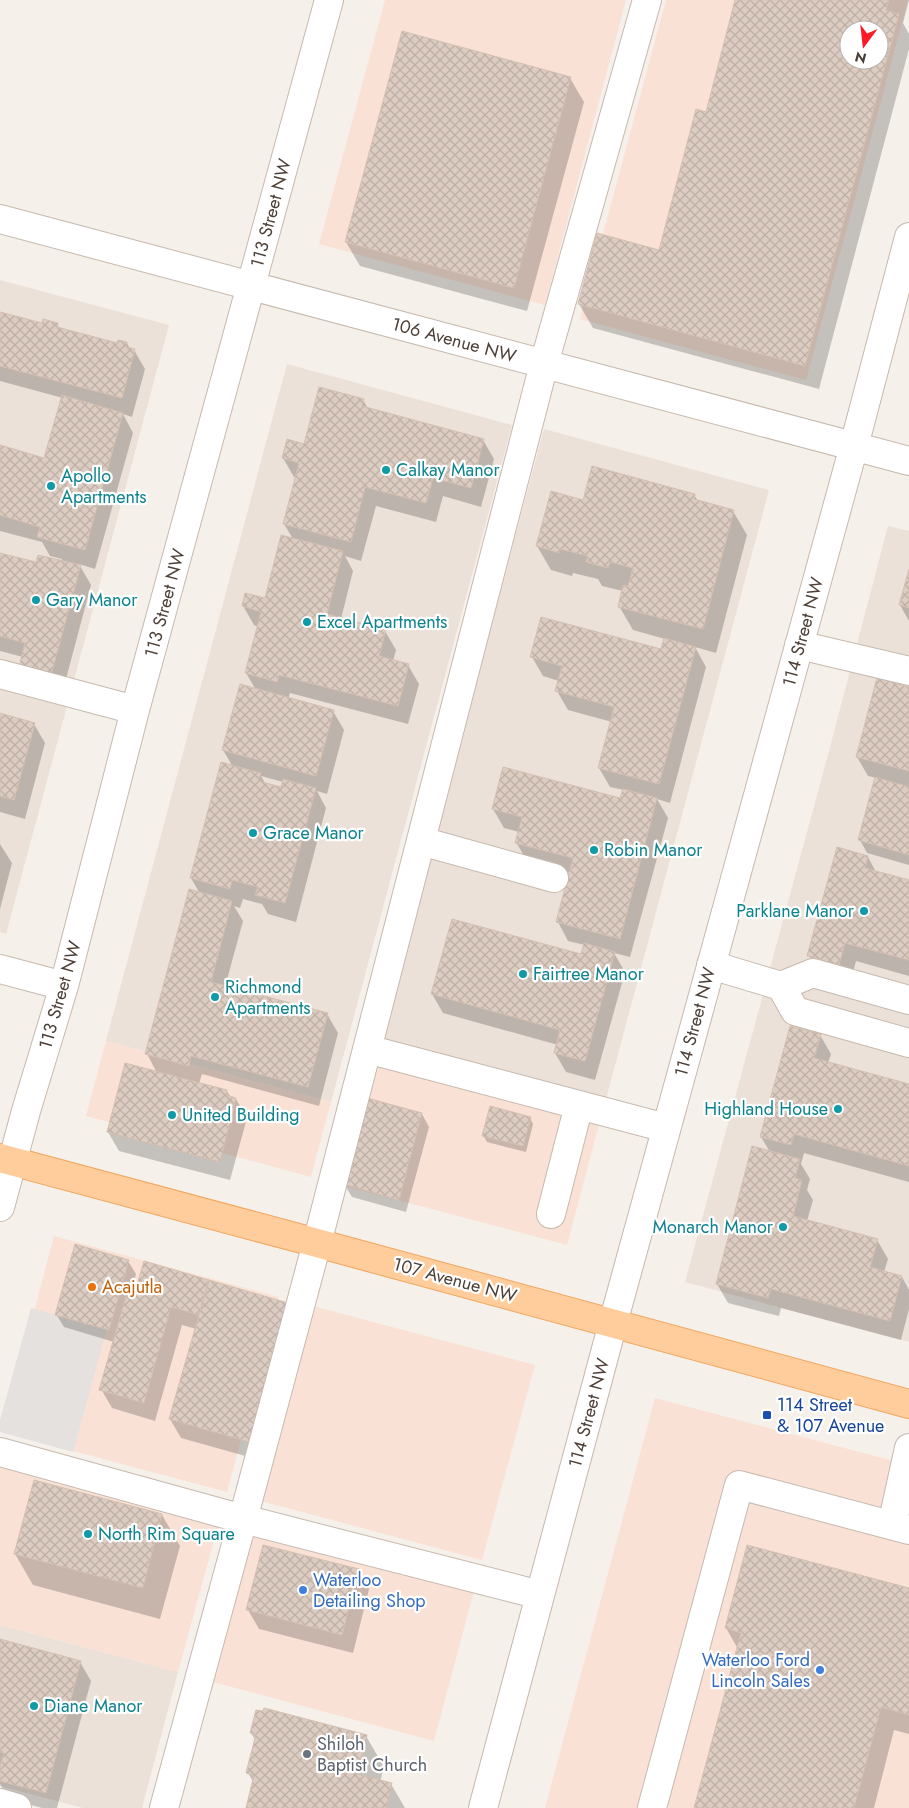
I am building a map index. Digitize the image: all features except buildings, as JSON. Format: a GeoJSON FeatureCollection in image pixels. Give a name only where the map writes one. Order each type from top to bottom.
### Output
{"type":"FeatureCollection","features":[{"type":"Feature","properties":{"kind":"main road","name":"107 Avenue NW"},"geometry":{"type":"LineString","coordinates":[[6,1160],[909,1404]]}},
{"type":"Feature","properties":{"kind":"street","name":"113 Street NW"},"geometry":{"type":"LineString","coordinates":[[0,1207],[6,1160],[64,986],[135,710],[329,0]]}},
{"type":"Feature","properties":{"kind":"street"},"geometry":{"type":"LineString","coordinates":[[164,1808],[317,1243],[544,364],[647,0]]}},
{"type":"Feature","properties":{"kind":"street","name":"106 Avenue NW"},"geometry":{"type":"LineString","coordinates":[[0,219],[909,460]]}},
{"type":"Feature","properties":{"kind":"street","name":"114 Street NW"},"geometry":{"type":"LineString","coordinates":[[483,1808],[612,1324],[854,446],[909,237]]}},
{"type":"Feature","properties":{"kind":"street"},"geometry":{"type":"LineString","coordinates":[[799,645],[909,671]]}},
{"type":"Feature","properties":{"kind":"street"},"geometry":{"type":"LineString","coordinates":[[0,674],[135,710]]}},
{"type":"Feature","properties":{"kind":"street"},"geometry":{"type":"LineString","coordinates":[[421,841],[554,878]]}},
{"type":"Feature","properties":{"kind":"street"},"geometry":{"type":"LineString","coordinates":[[711,965],[781,986],[813,973],[909,1000]]}},
{"type":"Feature","properties":{"kind":"street"},"geometry":{"type":"LineString","coordinates":[[0,969],[64,986]]}},
{"type":"Feature","properties":{"kind":"street"},"geometry":{"type":"LineString","coordinates":[[781,986],[795,1010],[909,1043]]}},
{"type":"Feature","properties":{"kind":"street"},"geometry":{"type":"LineString","coordinates":[[367,1049],[666,1128]]}},
{"type":"Feature","properties":{"kind":"street"},"geometry":{"type":"LineString","coordinates":[[551,1214],[579,1105]]}},
{"type":"Feature","properties":{"kind":"street"},"geometry":{"type":"LineString","coordinates":[[652,1808],[739,1485],[900,1528],[909,1448]]}},
{"type":"Feature","properties":{"kind":"street"},"geometry":{"type":"LineString","coordinates":[[0,1452],[31,1449],[243,1519],[540,1595]]}},
{"type":"Feature","properties":{"kind":"street"},"geometry":{"type":"LineString","coordinates":[[0,1804],[17,1808]]}},
{"type":"Feature","properties":{"kind":"shaded area"},"geometry":{"type":"Polygon","coordinates":[[[385,0],[626,0],[545,305],[319,244],[385,0]]]}},
{"type":"Feature","properties":{"kind":"shaded area"},"geometry":{"type":"Polygon","coordinates":[[[666,0],[908,0],[806,380],[580,319],[666,0]]]}},
{"type":"Feature","properties":{"kind":"shaded area"},"geometry":{"type":"Polygon","coordinates":[[[0,280],[169,325],[6,934],[0,932],[0,280]]]}},
{"type":"Feature","properties":{"kind":"shaded area"},"geometry":{"type":"Polygon","coordinates":[[[287,364],[512,425],[331,1102],[106,1041],[287,364]]]}},
{"type":"Feature","properties":{"kind":"shaded area"},"geometry":{"type":"Polygon","coordinates":[[[544,429],[769,490],[599,1125],[374,1065],[544,429]]]}},
{"type":"Feature","properties":{"kind":"shaded area"},"geometry":{"type":"Polygon","coordinates":[[[888,526],[909,531],[909,1342],[685,1282],[888,526]]]}},
{"type":"Feature","properties":{"kind":"shaded area"},"geometry":{"type":"Polygon","coordinates":[[[106,1041],[331,1102],[311,1177],[86,1116],[106,1041]]]}},
{"type":"Feature","properties":{"kind":"shaded area"},"geometry":{"type":"Polygon","coordinates":[[[374,1065],[599,1125],[567,1245],[341,1185],[374,1065]]]}},
{"type":"Feature","properties":{"kind":"shaded area"},"geometry":{"type":"Polygon","coordinates":[[[54,1236],[279,1297],[227,1492],[2,1432],[54,1236]]]}},
{"type":"Feature","properties":{"kind":"shaded area"},"geometry":{"type":"Polygon","coordinates":[[[309,1305],[535,1365],[482,1560],[257,1500],[309,1305]]]}},
{"type":"Feature","properties":{"kind":"shaded area"},"geometry":{"type":"Polygon","coordinates":[[[31,1308],[107,1329],[73,1452],[0,1432],[0,1420],[31,1308]]]}},
{"type":"Feature","properties":{"kind":"shaded area"},"geometry":{"type":"Polygon","coordinates":[[[655,1398],[909,1465],[909,1808],[545,1808],[655,1398]]]}},
{"type":"Feature","properties":{"kind":"shaded area"},"geometry":{"type":"Polygon","coordinates":[[[0,1463],[219,1522],[178,1672],[0,1625],[0,1463]]]}},
{"type":"Feature","properties":{"kind":"shaded area"},"geometry":{"type":"Polygon","coordinates":[[[249,1530],[474,1591],[434,1741],[209,1681],[249,1530]]]}},
{"type":"Feature","properties":{"kind":"shaded area"},"geometry":{"type":"Polygon","coordinates":[[[0,1625],[178,1672],[142,1808],[83,1808],[0,1786],[0,1625]]]}},
{"type":"Feature","properties":{"kind":"place","name":"Calkay Manor"},"geometry":{"type":"Point","coordinates":[386,470]}},
{"type":"Feature","properties":{"kind":"place","name":"Apollo Apartments"},"geometry":{"type":"Point","coordinates":[51,486]}},
{"type":"Feature","properties":{"kind":"place","name":"Gary Manor"},"geometry":{"type":"Point","coordinates":[36,600]}},
{"type":"Feature","properties":{"kind":"place","name":"Excel Apartments"},"geometry":{"type":"Point","coordinates":[307,622]}},
{"type":"Feature","properties":{"kind":"place","name":"Grace Manor"},"geometry":{"type":"Point","coordinates":[253,833]}},
{"type":"Feature","properties":{"kind":"place","name":"Robin Manor"},"geometry":{"type":"Point","coordinates":[594,850]}},
{"type":"Feature","properties":{"kind":"place","name":"Parklane Manor"},"geometry":{"type":"Point","coordinates":[864,911]}},
{"type":"Feature","properties":{"kind":"place","name":"Fairtree Manor"},"geometry":{"type":"Point","coordinates":[523,974]}},
{"type":"Feature","properties":{"kind":"place","name":"Richmond Apartments"},"geometry":{"type":"Point","coordinates":[215,997]}},
{"type":"Feature","properties":{"kind":"place","name":"Highland House"},"geometry":{"type":"Point","coordinates":[838,1109]}},
{"type":"Feature","properties":{"kind":"place","name":"United Building"},"geometry":{"type":"Point","coordinates":[172,1115]}},
{"type":"Feature","properties":{"kind":"place","name":"Monarch Manor"},"geometry":{"type":"Point","coordinates":[783,1227]}},
{"type":"Feature","properties":{"kind":"place","name":"Acajutla"},"geometry":{"type":"Point","coordinates":[92,1287]}},
{"type":"Feature","properties":{"kind":"place","name":"114 Street & 107 Avenue"},"geometry":{"type":"Point","coordinates":[767,1415]}},
{"type":"Feature","properties":{"kind":"place","name":"North Rim Square"},"geometry":{"type":"Point","coordinates":[88,1534]}},
{"type":"Feature","properties":{"kind":"place","name":"Waterloo Detailing Shop"},"geometry":{"type":"Point","coordinates":[303,1590]}},
{"type":"Feature","properties":{"kind":"place","name":"Waterloo Ford Lincoln Sales"},"geometry":{"type":"Point","coordinates":[820,1670]}},
{"type":"Feature","properties":{"kind":"place","name":"Diane Manor"},"geometry":{"type":"Point","coordinates":[34,1706]}},
{"type":"Feature","properties":{"kind":"place","name":"Shiloh Baptist Church"},"geometry":{"type":"Point","coordinates":[307,1754]}}]}
